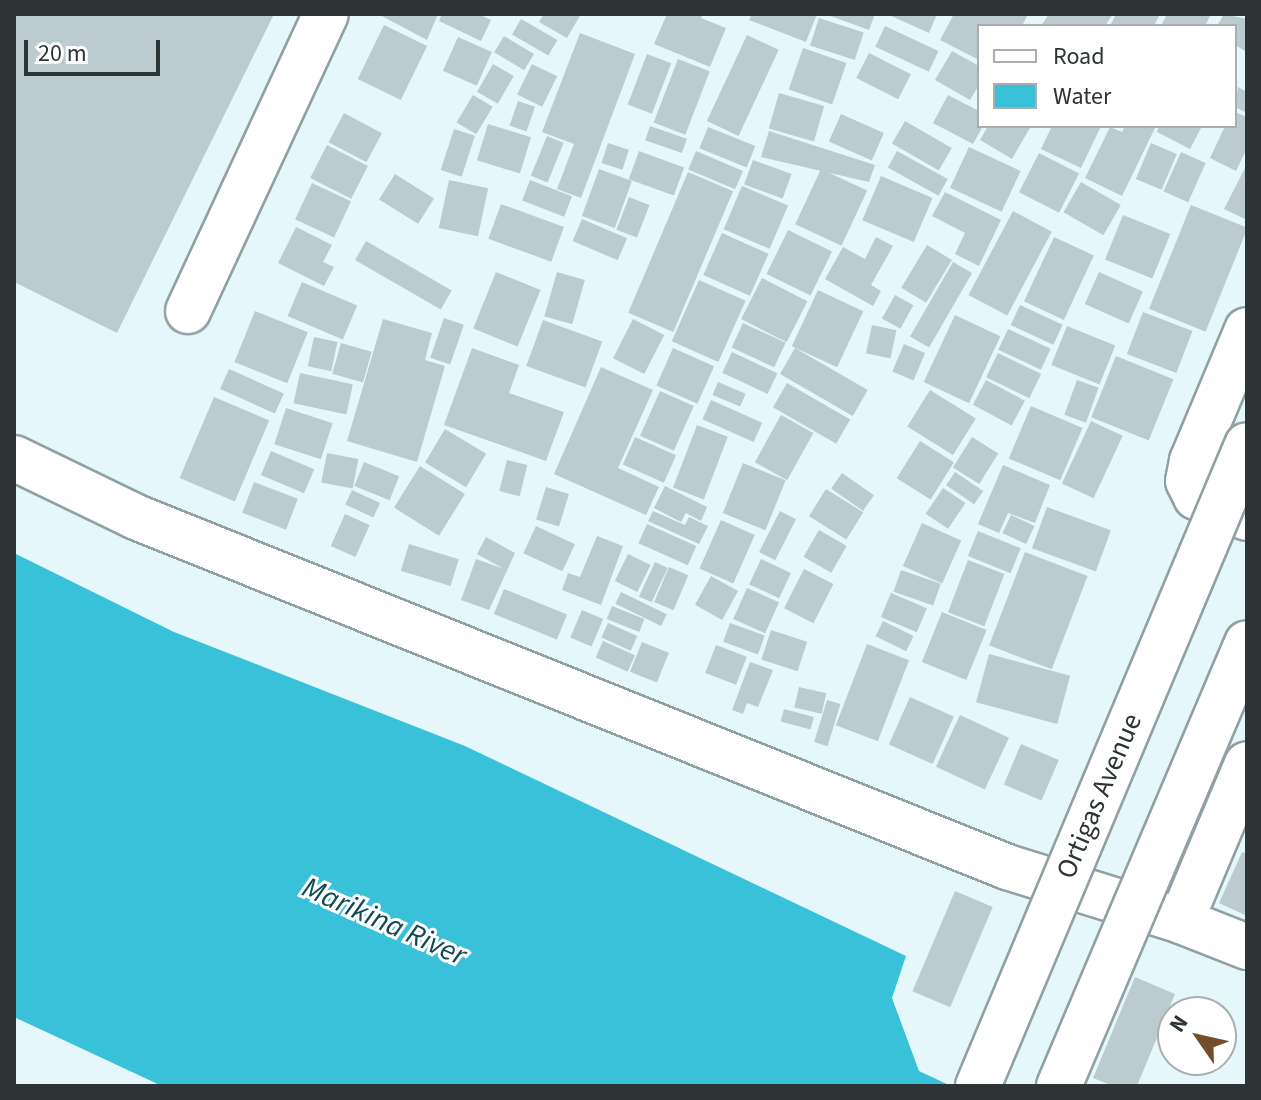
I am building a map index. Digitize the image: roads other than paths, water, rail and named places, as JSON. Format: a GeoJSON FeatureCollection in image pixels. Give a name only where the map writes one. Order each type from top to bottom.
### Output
{"type":"FeatureCollection","features":[{"type":"Feature","properties":{"kind":"street"},"geometry":{"type":"LineString","coordinates":[[188,311],[326,14]]}},
{"type":"Feature","properties":{"kind":"street"},"geometry":{"type":"LineString","coordinates":[[1247,330],[1192,461],[1188,481],[1196,497],[1247,518]]}},
{"type":"Feature","properties":{"kind":"street","name":"Ortigas Avenue"},"geometry":{"type":"LineString","coordinates":[[978,1086],[1247,445]]}},
{"type":"Feature","properties":{"kind":"street"},"geometry":{"type":"LineString","coordinates":[[14,458],[136,517],[1007,867],[1181,921],[1247,947]]}},
{"type":"Feature","properties":{"kind":"street"},"geometry":{"type":"LineString","coordinates":[[1059,1086],[1247,643]]}},
{"type":"Feature","properties":{"kind":"street"},"geometry":{"type":"LineString","coordinates":[[1181,921],[1247,764]]}},
{"type":"Feature","properties":{"kind":"water","name":"Marikina River"},"geometry":{"type":"Polygon","coordinates":[[[14,553],[174,632],[465,746],[906,956],[892,998],[919,1071],[951,1086],[162,1086],[14,1017],[14,553]]]}}]}
